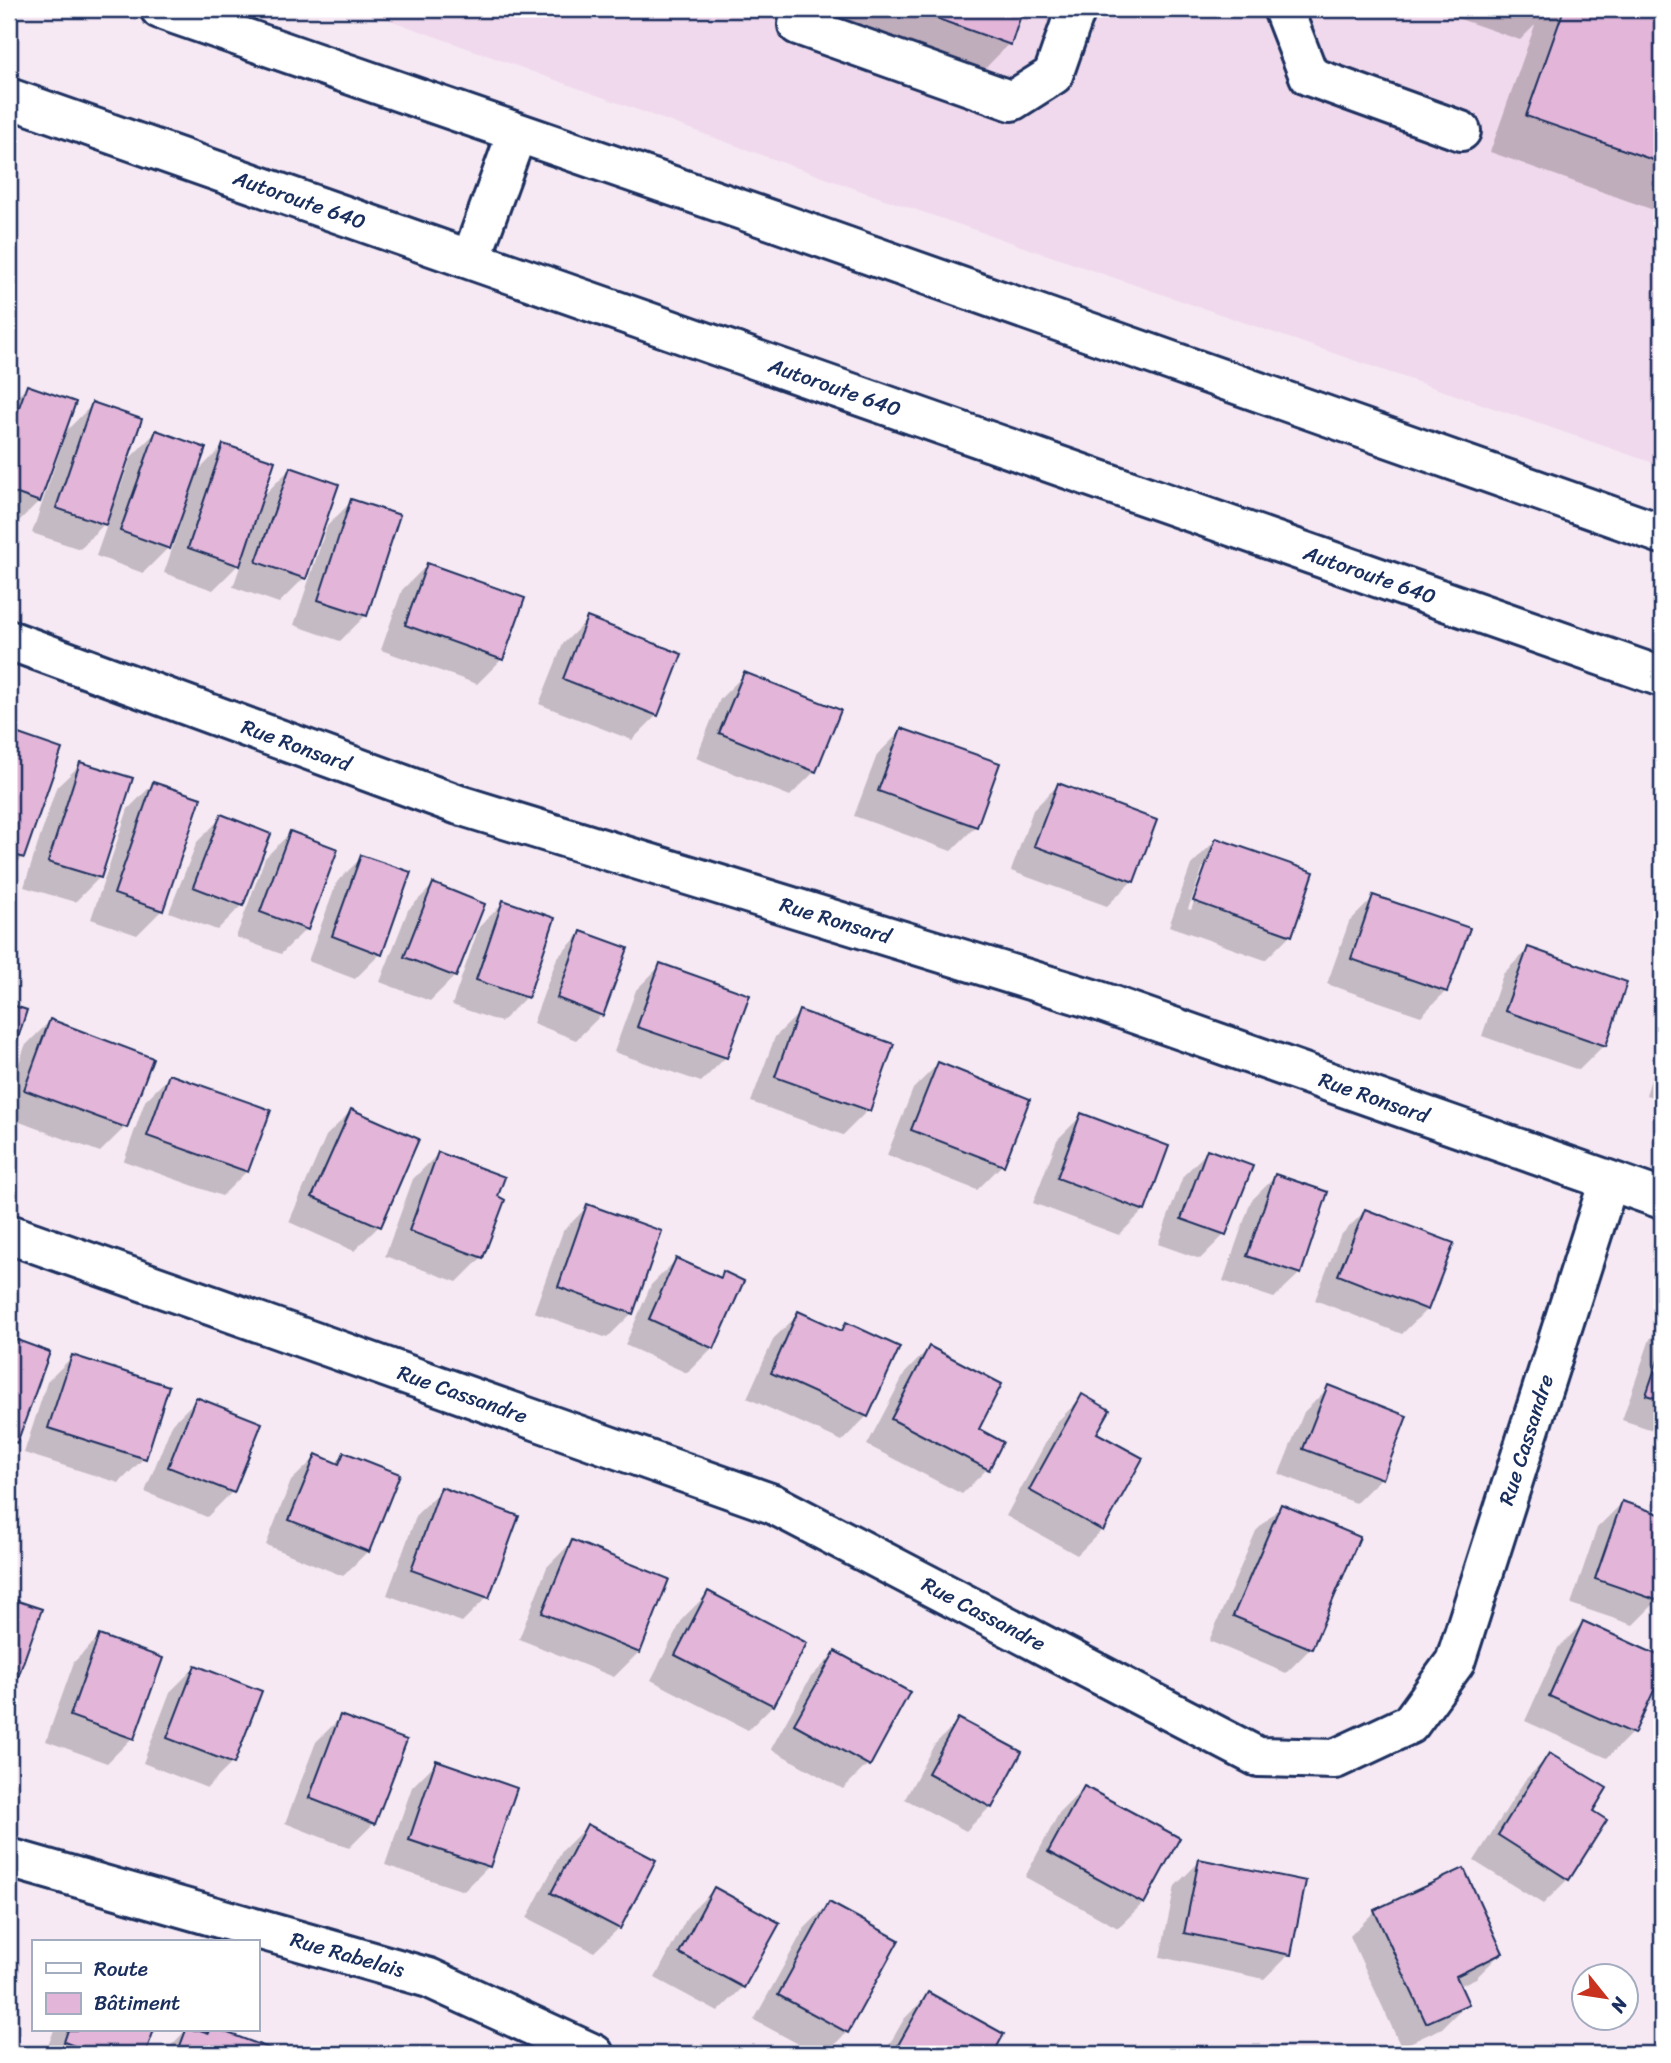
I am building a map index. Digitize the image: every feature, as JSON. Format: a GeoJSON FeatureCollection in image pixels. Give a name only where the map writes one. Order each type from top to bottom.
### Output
{"type":"FeatureCollection","features":[{"type":"Feature","properties":{"kind":"main road"},"geometry":{"type":"LineString","coordinates":[[160,9],[1662,534]]}},
{"type":"Feature","properties":{"kind":"main road"},"geometry":{"type":"LineString","coordinates":[[803,9],[798,25],[1012,101],[1053,75],[1076,9]]}},
{"type":"Feature","properties":{"kind":"main road"},"geometry":{"type":"LineString","coordinates":[[1283,9],[1309,76],[1461,131]]}},
{"type":"Feature","properties":{"kind":"main road","name":"Autoroute 640"},"geometry":{"type":"LineString","coordinates":[[9,98],[1662,677]]}},
{"type":"Feature","properties":{"kind":"main road"},"geometry":{"type":"LineString","coordinates":[[471,260],[517,133]]}},
{"type":"Feature","properties":{"kind":"main road","name":"Rue Ronsard"},"geometry":{"type":"LineString","coordinates":[[9,640],[458,804],[1099,1001],[1662,1199]]}},
{"type":"Feature","properties":{"kind":"main road","name":"Rue Cassandre"},"geometry":{"type":"LineString","coordinates":[[9,1234],[773,1504],[1258,1757],[1335,1759],[1410,1724],[1455,1662],[1609,1181]]}},
{"type":"Feature","properties":{"kind":"main road","name":"Rue Rabelais"},"geometry":{"type":"LineString","coordinates":[[9,1858],[429,1978],[594,2054]]}},
{"type":"Feature","properties":{"kind":"shaded area"},"geometry":{"type":"Polygon","coordinates":[[[359,9],[1662,9],[1662,466],[864,192],[359,9]]]}},
{"type":"Feature","properties":{"kind":"building"},"geometry":{"type":"Polygon","coordinates":[[[910,9],[1023,9],[1011,45],[910,9]]]}},
{"type":"Feature","properties":{"kind":"building"},"geometry":{"type":"Polygon","coordinates":[[[1564,9],[1662,9],[1662,163],[1526,116],[1564,9]]]}},
{"type":"Feature","properties":{"kind":"building"},"geometry":{"type":"Polygon","coordinates":[[[27,385],[76,402],[40,502],[9,491],[9,435],[27,385]]]}},
{"type":"Feature","properties":{"kind":"building"},"geometry":{"type":"Polygon","coordinates":[[[92,402],[142,419],[106,525],[56,508],[92,402]]]}},
{"type":"Feature","properties":{"kind":"building"},"geometry":{"type":"Polygon","coordinates":[[[156,430],[206,448],[170,549],[120,531],[156,430]]]}},
{"type":"Feature","properties":{"kind":"building"},"geometry":{"type":"Polygon","coordinates":[[[223,444],[275,461],[240,566],[188,548],[223,444]]]}},
{"type":"Feature","properties":{"kind":"building"},"geometry":{"type":"Polygon","coordinates":[[[290,467],[339,484],[306,579],[256,562],[290,467]]]}},
{"type":"Feature","properties":{"kind":"building"},"geometry":{"type":"Polygon","coordinates":[[[351,499],[400,515],[367,616],[318,600],[351,499]]]}},
{"type":"Feature","properties":{"kind":"building"},"geometry":{"type":"Polygon","coordinates":[[[427,563],[525,598],[503,660],[405,625],[427,563]]]}},
{"type":"Feature","properties":{"kind":"building"},"geometry":{"type":"Polygon","coordinates":[[[587,617],[682,654],[658,716],[563,679],[587,617]]]}},
{"type":"Feature","properties":{"kind":"building"},"geometry":{"type":"Polygon","coordinates":[[[744,672],[841,710],[816,772],[719,733],[744,672]]]}},
{"type":"Feature","properties":{"kind":"building"},"geometry":{"type":"Polygon","coordinates":[[[901,728],[1000,763],[977,827],[878,791],[901,728]]]}},
{"type":"Feature","properties":{"kind":"building"},"geometry":{"type":"Polygon","coordinates":[[[10,731],[62,749],[24,858],[9,853],[10,731]]]}},
{"type":"Feature","properties":{"kind":"building"},"geometry":{"type":"Polygon","coordinates":[[[80,762],[133,778],[101,878],[48,862],[80,762]]]}},
{"type":"Feature","properties":{"kind":"building"},"geometry":{"type":"Polygon","coordinates":[[[153,782],[201,798],[163,911],[114,894],[153,782]]]}},
{"type":"Feature","properties":{"kind":"building"},"geometry":{"type":"Polygon","coordinates":[[[1058,783],[1157,820],[1134,882],[1034,846],[1058,783]]]}},
{"type":"Feature","properties":{"kind":"building"},"geometry":{"type":"Polygon","coordinates":[[[221,814],[271,834],[243,906],[193,887],[221,814]]]}},
{"type":"Feature","properties":{"kind":"building"},"geometry":{"type":"Polygon","coordinates":[[[290,831],[338,849],[308,930],[260,912],[290,831]]]}},
{"type":"Feature","properties":{"kind":"building"},"geometry":{"type":"Polygon","coordinates":[[[1216,838],[1314,872],[1292,936],[1193,901],[1216,838]]]}},
{"type":"Feature","properties":{"kind":"building"},"geometry":{"type":"Polygon","coordinates":[[[361,855],[411,872],[382,955],[332,936],[361,855]]]}},
{"type":"Feature","properties":{"kind":"building"},"geometry":{"type":"Polygon","coordinates":[[[433,883],[485,904],[456,977],[404,957],[433,883]]]}},
{"type":"Feature","properties":{"kind":"building"},"geometry":{"type":"Polygon","coordinates":[[[1373,895],[1470,928],[1447,992],[1351,959],[1373,895]]]}},
{"type":"Feature","properties":{"kind":"building"},"geometry":{"type":"Polygon","coordinates":[[[503,900],[555,918],[528,998],[476,980],[503,900]]]}},
{"type":"Feature","properties":{"kind":"building"},"geometry":{"type":"Polygon","coordinates":[[[581,931],[628,948],[603,1016],[557,998],[581,931]]]}},
{"type":"Feature","properties":{"kind":"building"},"geometry":{"type":"Polygon","coordinates":[[[1528,947],[1627,982],[1606,1046],[1505,1011],[1528,947]]]}},
{"type":"Feature","properties":{"kind":"building"},"geometry":{"type":"Polygon","coordinates":[[[660,963],[750,995],[727,1058],[637,1027],[660,963]]]}},
{"type":"Feature","properties":{"kind":"building"},"geometry":{"type":"Polygon","coordinates":[[[9,1004],[27,1010],[9,1066],[9,1004]]]}},
{"type":"Feature","properties":{"kind":"building"},"geometry":{"type":"Polygon","coordinates":[[[799,1010],[894,1044],[870,1111],[775,1077],[799,1010]]]}},
{"type":"Feature","properties":{"kind":"building"},"geometry":{"type":"Polygon","coordinates":[[[50,1019],[153,1058],[127,1128],[24,1090],[50,1019]]]}},
{"type":"Feature","properties":{"kind":"building"},"geometry":{"type":"Polygon","coordinates":[[[938,1062],[1030,1099],[1004,1166],[911,1130],[938,1062]]]}},
{"type":"Feature","properties":{"kind":"building"},"geometry":{"type":"Polygon","coordinates":[[[169,1074],[271,1110],[248,1172],[147,1136],[169,1074]]]}},
{"type":"Feature","properties":{"kind":"building"},"geometry":{"type":"Polygon","coordinates":[[[351,1109],[419,1139],[381,1227],[312,1197],[351,1109]]]}},
{"type":"Feature","properties":{"kind":"building"},"geometry":{"type":"Polygon","coordinates":[[[1081,1113],[1169,1146],[1145,1211],[1057,1178],[1081,1113]]]}},
{"type":"Feature","properties":{"kind":"building"},"geometry":{"type":"Polygon","coordinates":[[[1207,1149],[1253,1166],[1226,1235],[1181,1219],[1207,1149]]]}},
{"type":"Feature","properties":{"kind":"building"},"geometry":{"type":"Polygon","coordinates":[[[438,1152],[505,1177],[498,1196],[505,1200],[483,1258],[409,1231],[438,1152]]]}},
{"type":"Feature","properties":{"kind":"building"},"geometry":{"type":"Polygon","coordinates":[[[1275,1174],[1328,1192],[1301,1274],[1247,1256],[1275,1174]]]}},
{"type":"Feature","properties":{"kind":"building"},"geometry":{"type":"Polygon","coordinates":[[[587,1204],[662,1231],[633,1314],[558,1287],[587,1204]]]}},
{"type":"Feature","properties":{"kind":"building"},"geometry":{"type":"Polygon","coordinates":[[[1365,1209],[1454,1243],[1428,1310],[1338,1275],[1365,1209]]]}},
{"type":"Feature","properties":{"kind":"building"},"geometry":{"type":"Polygon","coordinates":[[[676,1258],[721,1278],[723,1271],[744,1281],[714,1349],[649,1319],[676,1258]]]}},
{"type":"Feature","properties":{"kind":"building"},"geometry":{"type":"Polygon","coordinates":[[[798,1311],[842,1331],[846,1322],[900,1347],[868,1417],[771,1373],[798,1311]]]}},
{"type":"Feature","properties":{"kind":"building"},"geometry":{"type":"Polygon","coordinates":[[[9,1337],[50,1352],[17,1443],[9,1440],[9,1337]]]}},
{"type":"Feature","properties":{"kind":"building"},"geometry":{"type":"Polygon","coordinates":[[[929,1346],[1002,1384],[979,1429],[1003,1442],[989,1470],[891,1419],[929,1346]]]}},
{"type":"Feature","properties":{"kind":"building"},"geometry":{"type":"Polygon","coordinates":[[[1662,1348],[1662,1400],[1646,1395],[1662,1348]]]}},
{"type":"Feature","properties":{"kind":"building"},"geometry":{"type":"Polygon","coordinates":[[[72,1355],[169,1386],[146,1459],[48,1428],[72,1355]]]}},
{"type":"Feature","properties":{"kind":"building"},"geometry":{"type":"Polygon","coordinates":[[[1328,1385],[1407,1416],[1383,1479],[1303,1449],[1328,1385]]]}},
{"type":"Feature","properties":{"kind":"building"},"geometry":{"type":"Polygon","coordinates":[[[1082,1394],[1110,1410],[1097,1433],[1143,1458],[1103,1531],[1029,1490],[1082,1394]]]}},
{"type":"Feature","properties":{"kind":"building"},"geometry":{"type":"Polygon","coordinates":[[[196,1397],[262,1423],[234,1493],[168,1467],[196,1397]]]}},
{"type":"Feature","properties":{"kind":"building"},"geometry":{"type":"Polygon","coordinates":[[[344,1452],[400,1474],[369,1552],[289,1520],[316,1454],[339,1464],[344,1452]]]}},
{"type":"Feature","properties":{"kind":"building"},"geometry":{"type":"Polygon","coordinates":[[[441,1487],[519,1516],[489,1598],[411,1570],[441,1487]]]}},
{"type":"Feature","properties":{"kind":"building"},"geometry":{"type":"Polygon","coordinates":[[[1622,1501],[1662,1515],[1662,1592],[1659,1601],[1595,1579],[1622,1501]]]}},
{"type":"Feature","properties":{"kind":"building"},"geometry":{"type":"Polygon","coordinates":[[[1281,1504],[1360,1537],[1312,1649],[1233,1616],[1281,1504]]]}},
{"type":"Feature","properties":{"kind":"building"},"geometry":{"type":"Polygon","coordinates":[[[572,1540],[669,1579],[640,1653],[542,1613],[572,1540]]]}},
{"type":"Feature","properties":{"kind":"building"},"geometry":{"type":"Polygon","coordinates":[[[708,1591],[807,1643],[774,1706],[675,1655],[708,1591]]]}},
{"type":"Feature","properties":{"kind":"building"},"geometry":{"type":"Polygon","coordinates":[[[9,1598],[42,1609],[9,1703],[9,1598]]]}},
{"type":"Feature","properties":{"kind":"building"},"geometry":{"type":"Polygon","coordinates":[[[1583,1621],[1662,1657],[1662,1673],[1634,1734],[1549,1696],[1583,1621]]]}},
{"type":"Feature","properties":{"kind":"building"},"geometry":{"type":"Polygon","coordinates":[[[99,1635],[163,1658],[134,1739],[70,1716],[99,1635]]]}},
{"type":"Feature","properties":{"kind":"building"},"geometry":{"type":"Polygon","coordinates":[[[835,1651],[910,1692],[870,1766],[794,1724],[835,1651]]]}},
{"type":"Feature","properties":{"kind":"building"},"geometry":{"type":"Polygon","coordinates":[[[195,1665],[262,1691],[234,1764],[167,1738],[195,1665]]]}},
{"type":"Feature","properties":{"kind":"building"},"geometry":{"type":"Polygon","coordinates":[[[340,1715],[407,1740],[375,1824],[309,1798],[340,1715]]]}},
{"type":"Feature","properties":{"kind":"building"},"geometry":{"type":"Polygon","coordinates":[[[958,1718],[1022,1752],[992,1808],[928,1773],[958,1718]]]}},
{"type":"Feature","properties":{"kind":"building"},"geometry":{"type":"Polygon","coordinates":[[[1549,1753],[1607,1788],[1593,1811],[1607,1820],[1569,1880],[1498,1835],[1549,1753]]]}},
{"type":"Feature","properties":{"kind":"building"},"geometry":{"type":"Polygon","coordinates":[[[436,1760],[517,1788],[490,1867],[409,1840],[436,1760]]]}},
{"type":"Feature","properties":{"kind":"building"},"geometry":{"type":"Polygon","coordinates":[[[1084,1786],[1180,1838],[1144,1904],[1048,1852],[1084,1786]]]}},
{"type":"Feature","properties":{"kind":"building"},"geometry":{"type":"Polygon","coordinates":[[[587,1824],[656,1860],[620,1929],[551,1893],[587,1824]]]}},
{"type":"Feature","properties":{"kind":"building"},"geometry":{"type":"Polygon","coordinates":[[[1199,1859],[1306,1881],[1291,1955],[1184,1933],[1199,1859]]]}},
{"type":"Feature","properties":{"kind":"building"},"geometry":{"type":"Polygon","coordinates":[[[1464,1868],[1503,1953],[1456,1976],[1469,2004],[1426,2023],[1374,1910],[1464,1868]]]}},
{"type":"Feature","properties":{"kind":"building"},"geometry":{"type":"Polygon","coordinates":[[[714,1887],[780,1923],[744,1988],[679,1953],[714,1887]]]}},
{"type":"Feature","properties":{"kind":"building"},"geometry":{"type":"Polygon","coordinates":[[[829,1902],[899,1940],[848,2033],[778,1995],[829,1902]]]}},
{"type":"Feature","properties":{"kind":"building"},"geometry":{"type":"Polygon","coordinates":[[[928,1992],[1004,2034],[993,2054],[893,2054],[928,1992]]]}},
{"type":"Feature","properties":{"kind":"building"},"geometry":{"type":"Polygon","coordinates":[[[67,2032],[153,2032],[145,2054],[95,2054],[64,2042],[67,2032]]]}},
{"type":"Feature","properties":{"kind":"building"},"geometry":{"type":"Polygon","coordinates":[[[185,2032],[225,2032],[282,2053],[177,2054],[185,2032]]]}}]}
